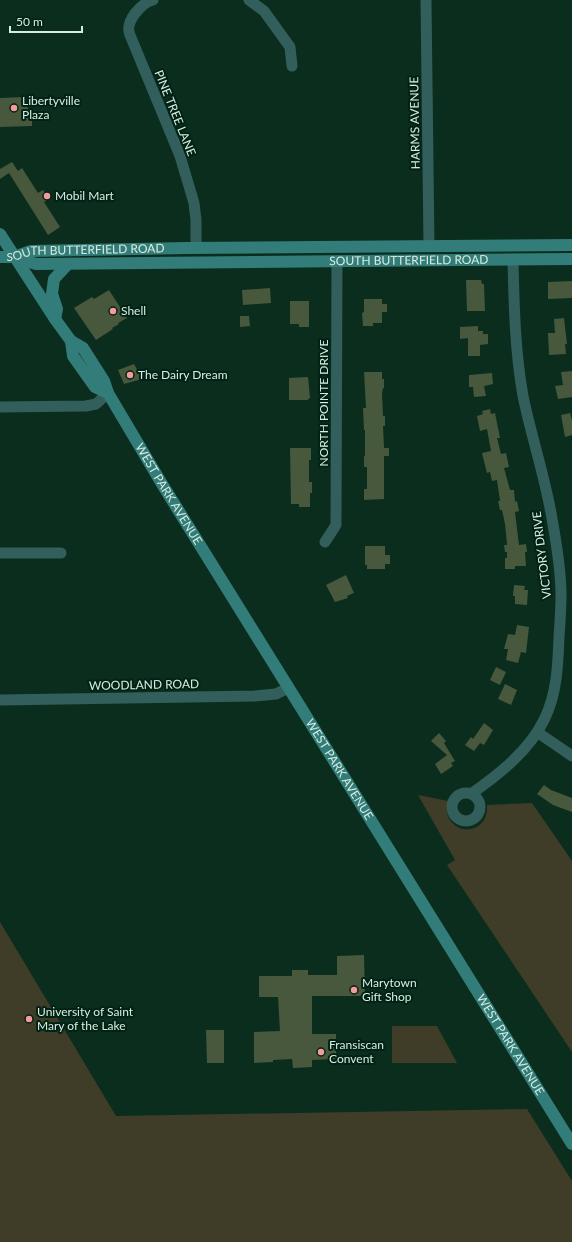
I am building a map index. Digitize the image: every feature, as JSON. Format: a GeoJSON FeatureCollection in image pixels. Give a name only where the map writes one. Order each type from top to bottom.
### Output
{"type":"FeatureCollection","features":[{"type":"Feature","properties":{"kind":"main road","name":"WEST PARK AVENUE"},"geometry":{"type":"LineString","coordinates":[[0,234],[55,319],[71,341],[83,348],[104,381],[108,393],[288,688],[572,1144]]}},
{"type":"Feature","properties":{"kind":"main road","name":"SOUTH BUTTERFIELD ROAD"},"geometry":{"type":"LineString","coordinates":[[14,257],[31,251],[572,245]]}},
{"type":"Feature","properties":{"kind":"main road","name":"SOUTH BUTTERFIELD ROAD"},"geometry":{"type":"LineString","coordinates":[[14,257],[36,264],[572,259]]}},
{"type":"Feature","properties":{"kind":"main road"},"geometry":{"type":"LineString","coordinates":[[0,258],[14,257]]}},
{"type":"Feature","properties":{"kind":"main road"},"geometry":{"type":"LineString","coordinates":[[55,319],[58,309],[52,294],[54,279],[68,264]]}},
{"type":"Feature","properties":{"kind":"street","name":"PINE TREE LANE"},"geometry":{"type":"LineString","coordinates":[[153,0],[147,1],[131,18],[129,26],[130,35],[180,156],[194,203],[196,220],[196,248]]}},
{"type":"Feature","properties":{"kind":"street"},"geometry":{"type":"LineString","coordinates":[[249,0],[264,11],[290,47],[292,66]]}},
{"type":"Feature","properties":{"kind":"street","name":"HARMS AVENUE"},"geometry":{"type":"LineString","coordinates":[[426,0],[429,246]]}},
{"type":"Feature","properties":{"kind":"street","name":"VICTORY DRIVE"},"geometry":{"type":"LineString","coordinates":[[471,794],[509,765],[537,732],[551,705],[557,677],[561,602],[560,578],[551,512],[524,397],[519,369],[513,260]]}},
{"type":"Feature","properties":{"kind":"street","name":"NORTH POINTE DRIVE"},"geometry":{"type":"LineString","coordinates":[[325,542],[336,524],[338,320],[337,261]]}},
{"type":"Feature","properties":{"kind":"street"},"geometry":{"type":"LineString","coordinates":[[0,408],[86,406],[96,404],[108,393]]}},
{"type":"Feature","properties":{"kind":"street"},"geometry":{"type":"LineString","coordinates":[[0,553],[61,553]]}},
{"type":"Feature","properties":{"kind":"street","name":"WOODLAND ROAD"},"geometry":{"type":"LineString","coordinates":[[0,700],[255,696],[276,694],[288,688]]}},
{"type":"Feature","properties":{"kind":"street"},"geometry":{"type":"LineString","coordinates":[[537,732],[572,756]]}},
{"type":"Feature","properties":{"kind":"shaded area"},"geometry":{"type":"Polygon","coordinates":[[[418,795],[448,801],[447,812],[451,821],[456,826],[463,829],[477,827],[482,822],[486,815],[487,805],[532,803],[572,861],[572,1052],[447,865],[455,860],[418,795]]]}},
{"type":"Feature","properties":{"kind":"shaded area","name":"University of Saint Mary of the Lake"},"geometry":{"type":"Polygon","coordinates":[[[0,922],[116,1116],[527,1109],[572,1181],[572,1242],[0,1242],[0,922]]]}},
{"type":"Feature","properties":{"kind":"shaded area"},"geometry":{"type":"Polygon","coordinates":[[[392,1026],[437,1026],[457,1063],[392,1063],[392,1026]]]}},
{"type":"Feature","properties":{"kind":"building","name":"Libertyville Plaza"},"geometry":{"type":"Polygon","coordinates":[[[23,97],[32,117],[32,126],[0,127],[0,98],[23,97]]]}},
{"type":"Feature","properties":{"kind":"building"},"geometry":{"type":"Polygon","coordinates":[[[12,162],[18,171],[22,168],[38,193],[43,190],[49,199],[44,202],[60,227],[48,235],[9,173],[0,179],[0,169],[12,162]]]}},
{"type":"Feature","properties":{"kind":"building"},"geometry":{"type":"Polygon","coordinates":[[[466,280],[481,280],[482,284],[484,284],[485,311],[467,311],[466,280]]]}},
{"type":"Feature","properties":{"kind":"building"},"geometry":{"type":"Polygon","coordinates":[[[572,281],[572,298],[548,299],[548,282],[572,281]]]}},
{"type":"Feature","properties":{"kind":"building"},"geometry":{"type":"Polygon","coordinates":[[[270,288],[271,303],[243,305],[242,290],[270,288]]]}},
{"type":"Feature","properties":{"kind":"building"},"geometry":{"type":"Polygon","coordinates":[[[109,290],[127,318],[96,340],[74,308],[92,297],[94,299],[109,290]]]}},
{"type":"Feature","properties":{"kind":"building"},"geometry":{"type":"Polygon","coordinates":[[[364,299],[382,299],[382,304],[387,304],[387,312],[382,312],[382,323],[373,323],[373,326],[363,326],[362,313],[364,312],[364,299]]]}},
{"type":"Feature","properties":{"kind":"building"},"geometry":{"type":"Polygon","coordinates":[[[290,301],[309,301],[309,327],[299,327],[299,324],[290,324],[290,301]]]}},
{"type":"Feature","properties":{"kind":"building"},"geometry":{"type":"Polygon","coordinates":[[[240,316],[249,316],[250,326],[240,327],[240,316]]]}},
{"type":"Feature","properties":{"kind":"building"},"geometry":{"type":"Polygon","coordinates":[[[564,318],[567,344],[565,344],[566,354],[549,355],[548,333],[555,333],[554,319],[564,318]]]}},
{"type":"Feature","properties":{"kind":"building"},"geometry":{"type":"Polygon","coordinates":[[[478,326],[478,331],[483,331],[483,334],[488,334],[488,344],[480,345],[480,356],[468,356],[468,338],[460,339],[460,327],[478,326]]]}},
{"type":"Feature","properties":{"kind":"building","name":"The Dairy Dream"},"geometry":{"type":"Polygon","coordinates":[[[134,364],[142,379],[124,384],[118,370],[134,364]]]}},
{"type":"Feature","properties":{"kind":"building"},"geometry":{"type":"Polygon","coordinates":[[[572,371],[572,397],[558,399],[555,386],[563,385],[561,372],[572,371]]]}},
{"type":"Feature","properties":{"kind":"building"},"geometry":{"type":"Polygon","coordinates":[[[364,372],[382,372],[382,379],[384,379],[382,394],[383,416],[385,416],[385,426],[383,426],[384,448],[389,448],[389,456],[384,456],[384,499],[364,500],[364,489],[367,489],[367,467],[364,467],[365,430],[363,408],[366,408],[364,372]]]}},
{"type":"Feature","properties":{"kind":"building"},"geometry":{"type":"Polygon","coordinates":[[[492,373],[493,384],[484,386],[486,396],[474,397],[473,387],[469,387],[469,375],[492,373]]]}},
{"type":"Feature","properties":{"kind":"building"},"geometry":{"type":"Polygon","coordinates":[[[308,377],[310,398],[308,400],[289,400],[289,378],[308,377]]]}},
{"type":"Feature","properties":{"kind":"building"},"geometry":{"type":"Polygon","coordinates":[[[490,409],[491,414],[495,413],[500,438],[497,438],[501,454],[506,453],[509,467],[504,468],[510,490],[514,490],[515,502],[517,501],[519,511],[515,512],[519,545],[526,544],[526,566],[515,566],[515,569],[505,569],[505,558],[507,558],[507,552],[505,552],[504,545],[507,544],[505,524],[502,510],[500,510],[498,501],[500,501],[497,480],[492,481],[490,472],[487,473],[482,453],[491,451],[487,429],[480,431],[477,416],[483,414],[482,411],[490,409]]]}},
{"type":"Feature","properties":{"kind":"building"},"geometry":{"type":"Polygon","coordinates":[[[570,413],[572,420],[572,435],[565,437],[561,415],[570,413]]]}},
{"type":"Feature","properties":{"kind":"building"},"geometry":{"type":"Polygon","coordinates":[[[290,448],[311,448],[311,460],[309,460],[309,482],[312,482],[310,507],[299,507],[299,504],[291,504],[290,448]]]}},
{"type":"Feature","properties":{"kind":"building"},"geometry":{"type":"Polygon","coordinates":[[[365,546],[385,546],[385,555],[390,555],[390,564],[385,564],[385,569],[367,569],[367,565],[365,565],[365,546]]]}},
{"type":"Feature","properties":{"kind":"building"},"geometry":{"type":"Polygon","coordinates":[[[346,575],[354,593],[347,596],[348,598],[335,602],[326,585],[346,575]]]}},
{"type":"Feature","properties":{"kind":"building"},"geometry":{"type":"Polygon","coordinates":[[[514,585],[525,586],[524,590],[528,590],[527,605],[515,604],[515,596],[513,596],[514,585]]]}},
{"type":"Feature","properties":{"kind":"building"},"geometry":{"type":"Polygon","coordinates":[[[517,625],[529,627],[526,653],[521,652],[518,663],[506,660],[508,649],[504,649],[508,634],[515,635],[517,625]]]}},
{"type":"Feature","properties":{"kind":"building"},"geometry":{"type":"Polygon","coordinates":[[[496,667],[506,672],[500,685],[490,680],[496,667]]]}},
{"type":"Feature","properties":{"kind":"building"},"geometry":{"type":"Polygon","coordinates":[[[505,684],[517,690],[511,705],[498,699],[505,684]]]}},
{"type":"Feature","properties":{"kind":"building"},"geometry":{"type":"Polygon","coordinates":[[[484,723],[493,730],[484,745],[480,743],[474,751],[465,745],[471,737],[473,739],[484,723]]]}},
{"type":"Feature","properties":{"kind":"building"},"geometry":{"type":"Polygon","coordinates":[[[439,733],[446,741],[444,743],[455,761],[451,763],[453,766],[441,774],[435,764],[447,755],[431,741],[439,733]]]}},
{"type":"Feature","properties":{"kind":"building"},"geometry":{"type":"Polygon","coordinates":[[[544,785],[551,790],[572,798],[572,812],[553,805],[537,794],[544,785]]]}},
{"type":"Feature","properties":{"kind":"building"},"geometry":{"type":"Polygon","coordinates":[[[364,955],[365,996],[312,996],[312,1034],[336,1034],[336,1059],[312,1060],[312,1067],[293,1068],[292,1059],[254,1063],[254,1032],[280,1031],[278,997],[259,997],[259,976],[292,976],[292,970],[308,970],[308,975],[337,975],[337,956],[364,955]]]}},
{"type":"Feature","properties":{"kind":"building"},"geometry":{"type":"Polygon","coordinates":[[[206,1030],[224,1030],[224,1063],[207,1063],[206,1030]]]}},
{"type":"Feature","properties":{"kind":"place","name":"Libertyville Plaza"},"geometry":{"type":"Point","coordinates":[14,108]}},
{"type":"Feature","properties":{"kind":"place","name":"Mobil Mart"},"geometry":{"type":"Point","coordinates":[47,196]}},
{"type":"Feature","properties":{"kind":"place","name":"Shell"},"geometry":{"type":"Point","coordinates":[113,311]}},
{"type":"Feature","properties":{"kind":"place","name":"The Dairy Dream"},"geometry":{"type":"Point","coordinates":[130,375]}},
{"type":"Feature","properties":{"kind":"place","name":"Marytown Gift Shop"},"geometry":{"type":"Point","coordinates":[354,990]}},
{"type":"Feature","properties":{"kind":"place","name":"University of Saint Mary of the Lake"},"geometry":{"type":"Point","coordinates":[29,1019]}},
{"type":"Feature","properties":{"kind":"place","name":"Fransiscan Convent"},"geometry":{"type":"Point","coordinates":[321,1052]}}]}
